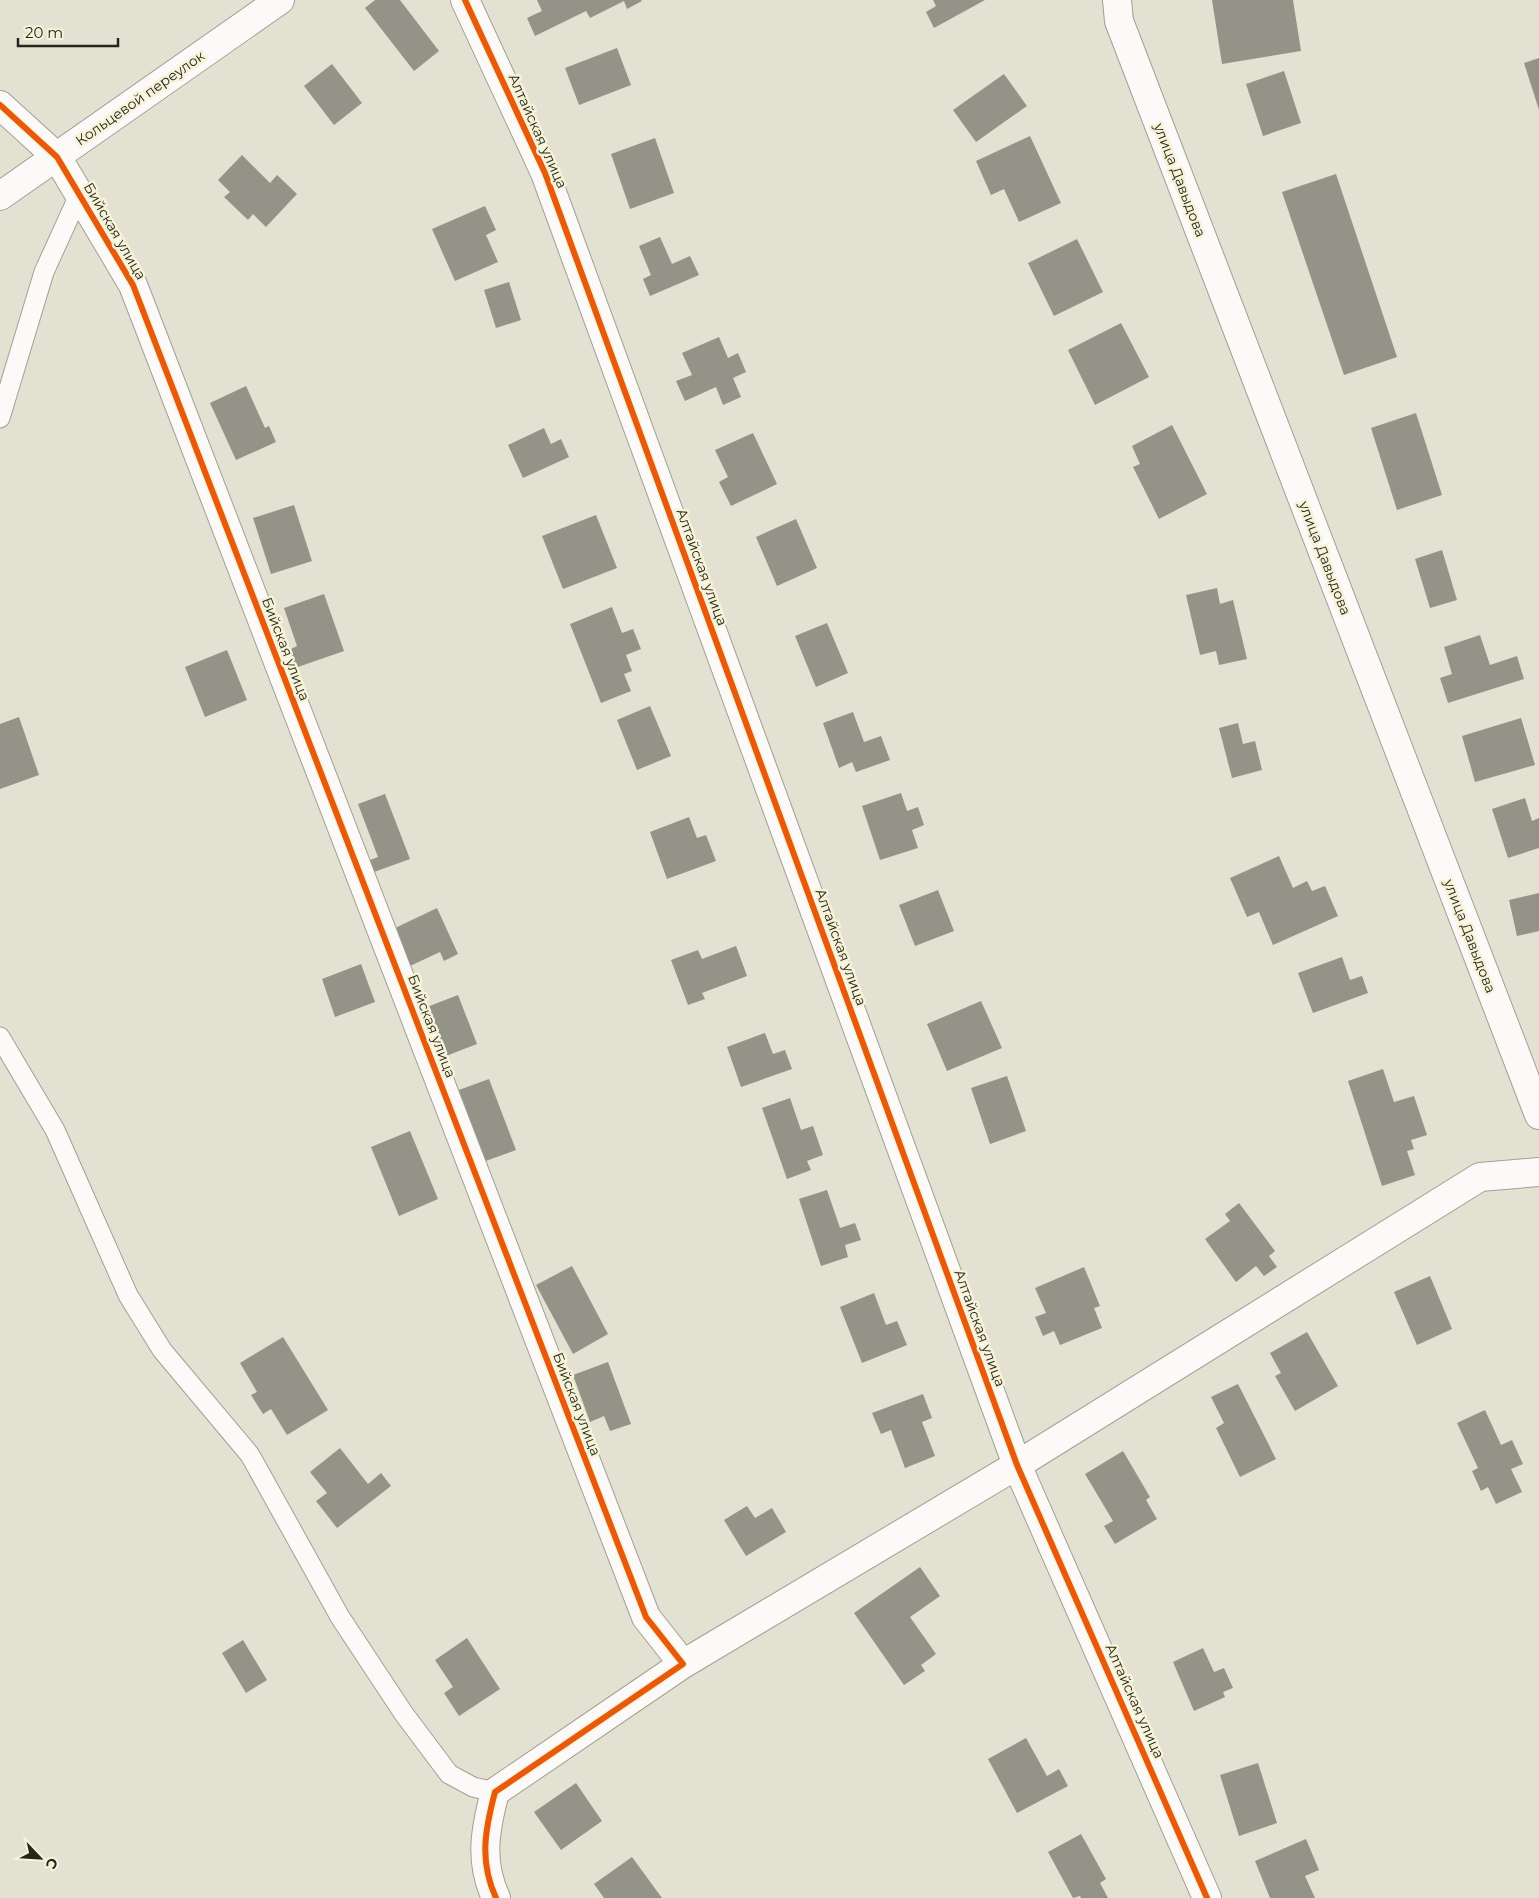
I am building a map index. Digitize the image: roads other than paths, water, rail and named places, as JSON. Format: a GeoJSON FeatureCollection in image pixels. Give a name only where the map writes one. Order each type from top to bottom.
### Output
{"type":"FeatureCollection","features":[{"type":"Feature","properties":{"kind":"street","name":"Кольцевой переулок"},"geometry":{"type":"LineString","coordinates":[[0,196],[280,0]]}},
{"type":"Feature","properties":{"kind":"street","name":"Алтайская улица"},"geometry":{"type":"LineString","coordinates":[[464,0],[545,173],[1017,1466],[1208,1898]]}},
{"type":"Feature","properties":{"kind":"street","name":"улица Давыдова"},"geometry":{"type":"LineString","coordinates":[[1117,0],[1119,22],[1539,1115]]}},
{"type":"Feature","properties":{"kind":"street","name":"Бийская улица"},"geometry":{"type":"LineString","coordinates":[[0,105],[57,157],[133,285],[646,1617],[683,1664]]}},
{"type":"Feature","properties":{"kind":"street"},"geometry":{"type":"LineString","coordinates":[[496,1898],[489,1883],[484,1834],[494,1792],[683,1664],[1017,1466],[1480,1178],[1539,1172]]}},
{"type":"Feature","properties":{"kind":"lane"},"geometry":{"type":"LineString","coordinates":[[0,418],[44,272],[80,193]]}},
{"type":"Feature","properties":{"kind":"lane"},"geometry":{"type":"LineString","coordinates":[[0,1038],[55,1130],[128,1295],[162,1350],[250,1455],[340,1616],[404,1714],[426,1744],[449,1774],[473,1787],[494,1792]]}}]}
